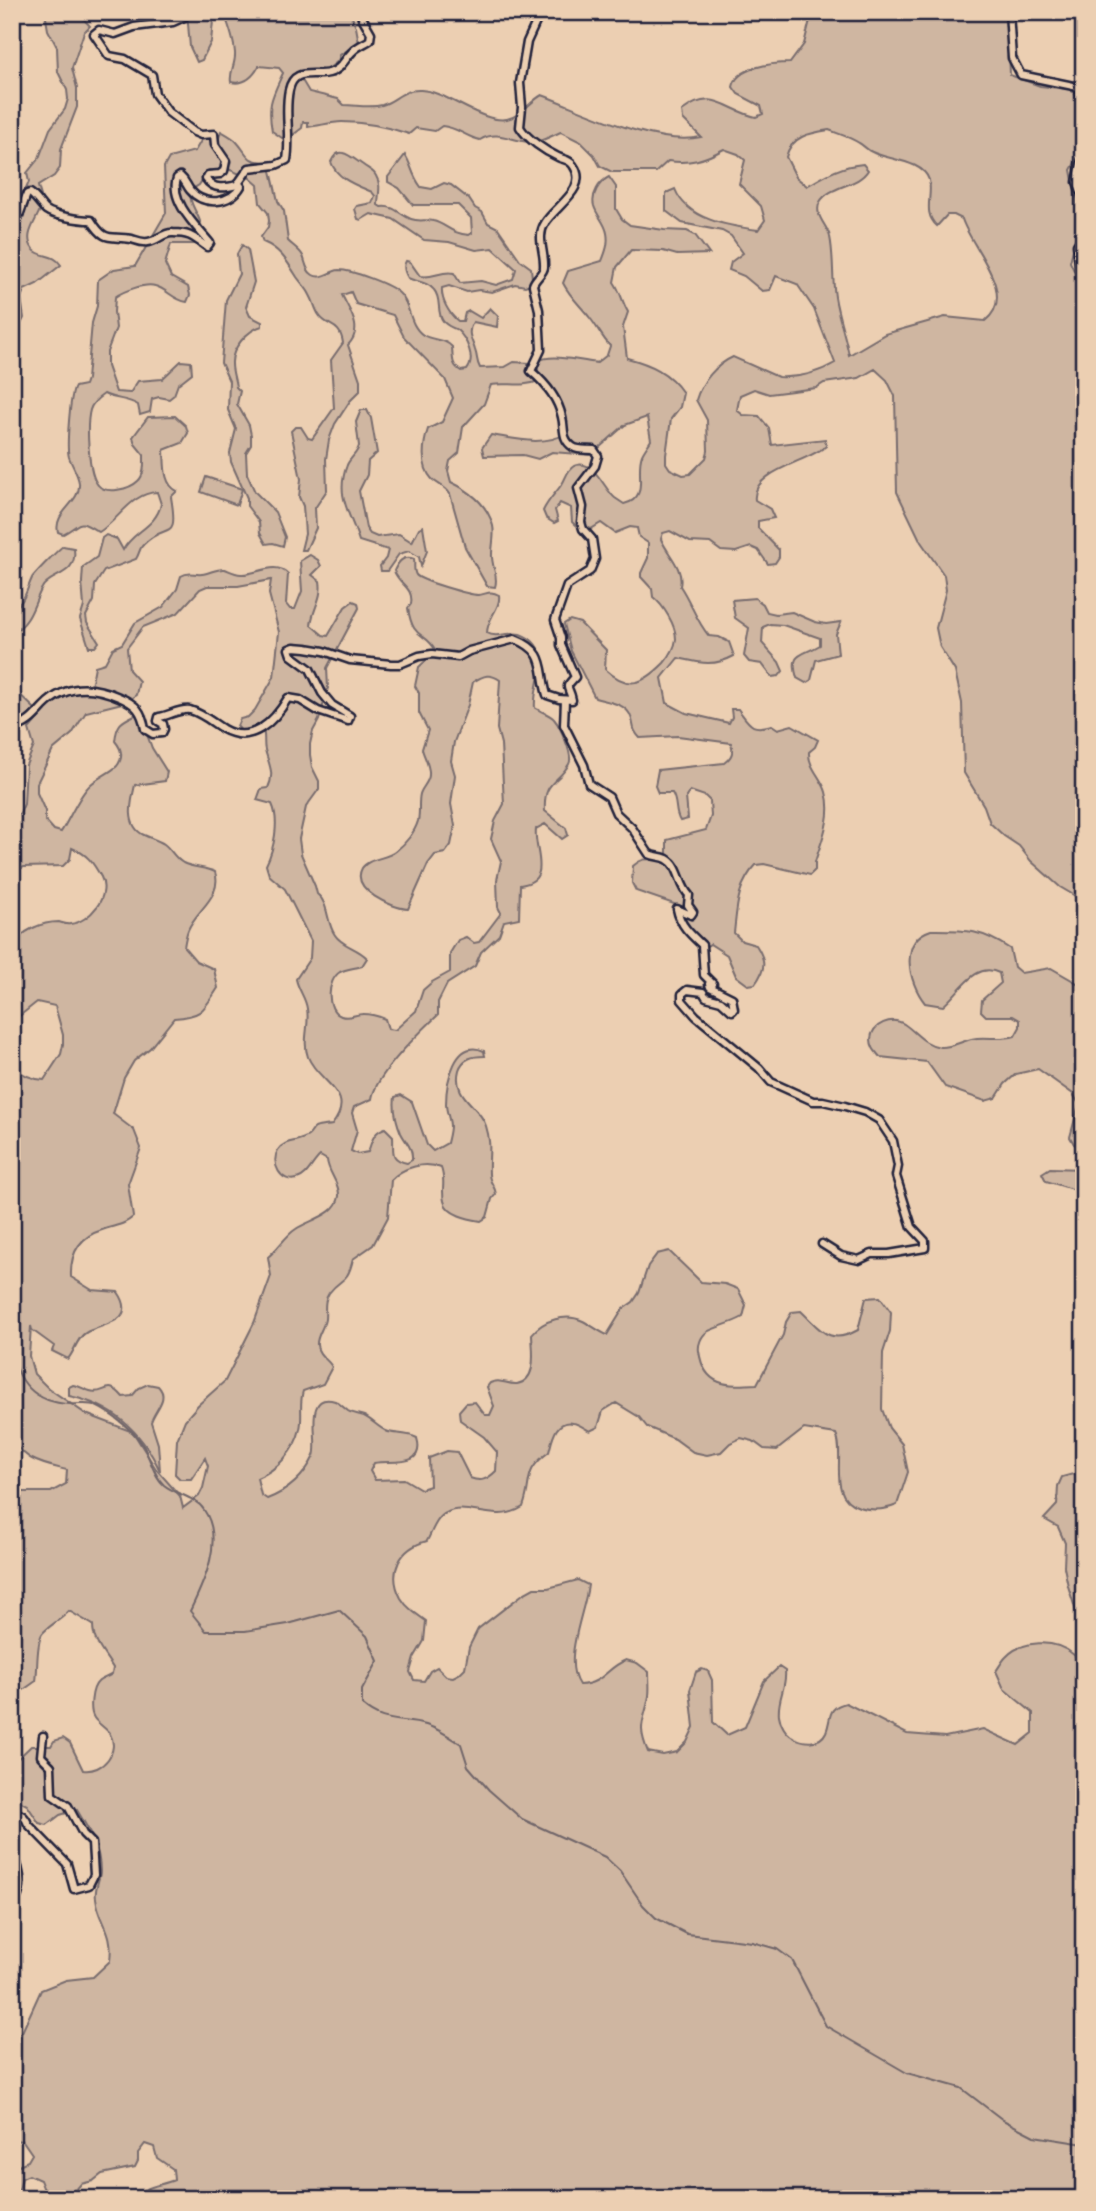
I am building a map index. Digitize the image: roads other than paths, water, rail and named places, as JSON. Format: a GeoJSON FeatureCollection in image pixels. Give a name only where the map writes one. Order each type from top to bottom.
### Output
{"type":"FeatureCollection","features":[{"type":"Feature","properties":{"kind":"street"},"geometry":{"type":"LineString","coordinates":[[186,12],[184,17],[173,22],[134,27],[115,34],[99,30],[94,34],[109,57],[125,59],[152,75],[155,94],[168,113],[181,124],[201,135],[214,134],[213,142],[224,157],[226,166],[220,174],[208,175],[206,179],[217,187],[233,186],[249,168],[276,165],[287,159],[290,129],[289,90],[292,81],[302,74],[331,73],[343,64],[352,51],[370,40],[371,33],[359,12]]}},
{"type":"Feature","properties":{"kind":"street"},"geometry":{"type":"LineString","coordinates":[[12,729],[30,722],[45,705],[58,696],[71,689],[80,688],[101,689],[139,708],[145,729],[158,734],[164,729],[163,724],[158,721],[159,717],[190,710],[207,717],[233,734],[251,734],[265,726],[288,698],[300,700],[318,711],[348,721],[350,716],[332,705],[322,693],[310,669],[291,655],[289,649],[294,647],[324,651],[350,660],[400,663],[426,654],[458,657],[469,651],[515,639],[527,645],[542,662],[547,695],[572,699],[566,688],[575,677],[561,645],[555,615],[567,586],[590,571],[595,559],[592,539],[580,522],[583,507],[578,488],[595,466],[598,456],[594,450],[577,450],[567,442],[563,433],[562,417],[551,393],[531,371],[541,350],[539,310],[533,285],[544,268],[542,226],[571,196],[577,179],[568,160],[559,158],[534,142],[520,127],[520,83],[527,42],[537,20],[535,12]]}},
{"type":"Feature","properties":{"kind":"street"},"geometry":{"type":"LineString","coordinates":[[1009,12],[1012,58],[1021,75],[1078,87],[1084,105]]}},
{"type":"Feature","properties":{"kind":"street"},"geometry":{"type":"LineString","coordinates":[[1084,151],[1077,182],[1084,201]]}},
{"type":"Feature","properties":{"kind":"street"},"geometry":{"type":"LineString","coordinates":[[12,217],[20,213],[27,194],[30,193],[47,211],[73,220],[91,220],[98,231],[110,238],[148,242],[166,233],[175,232],[192,235],[207,247],[211,243],[179,200],[175,190],[177,178],[184,178],[192,192],[211,202],[221,201],[235,194],[241,186],[238,183]]}},
{"type":"Feature","properties":{"kind":"street"},"geometry":{"type":"LineString","coordinates":[[1084,235],[1076,245],[1080,274],[1084,278]]}},
{"type":"Feature","properties":{"kind":"street"},"geometry":{"type":"LineString","coordinates":[[565,700],[564,725],[584,765],[589,784],[609,797],[616,813],[632,828],[649,854],[669,860],[677,870],[681,884],[689,895],[688,905],[693,912],[691,915],[677,909],[677,913],[684,927],[702,945],[704,975],[712,981],[710,987],[732,998],[734,1009],[732,1011],[721,1001],[706,997],[703,992],[695,989],[682,994],[682,1000],[696,1016],[759,1068],[771,1082],[813,1101],[865,1112],[879,1120],[893,1141],[898,1166],[896,1177],[912,1227],[925,1241],[925,1248],[901,1253],[872,1254],[859,1260],[841,1256],[822,1244]]}},
{"type":"Feature","properties":{"kind":"street"},"geometry":{"type":"LineString","coordinates":[[12,1813],[25,1817],[28,1824],[61,1855],[67,1864],[75,1889],[89,1885],[94,1875],[92,1843],[83,1835],[68,1806],[52,1795],[51,1766],[41,1756],[40,1751],[44,1744],[43,1736]]}},
{"type":"Feature","properties":{"kind":"street"},"geometry":{"type":"LineString","coordinates":[[12,1851],[22,1878],[19,1894],[12,1905]]}},
{"type":"Feature","properties":{"kind":"waterway"},"geometry":{"type":"LineString","coordinates":[[12,1298],[16,1306],[12,1314]]}},
{"type":"Feature","properties":{"kind":"waterway"},"geometry":{"type":"LineString","coordinates":[[12,1348],[18,1371],[37,1395],[58,1403],[90,1404],[109,1413],[141,1442],[164,1485],[196,1502],[204,1510],[210,1522],[212,1548],[206,1575],[190,1611],[206,1631],[245,1631],[288,1624],[339,1610],[367,1636],[378,1661],[362,1690],[362,1705],[385,1718],[431,1727],[461,1744],[468,1766],[489,1790],[522,1819],[605,1857],[620,1871],[643,1905],[656,1918],[687,1934],[752,1942],[777,1949],[792,1960],[826,2026],[907,2073],[961,2088],[1003,2120],[1034,2136],[1084,2144]]}}]}
